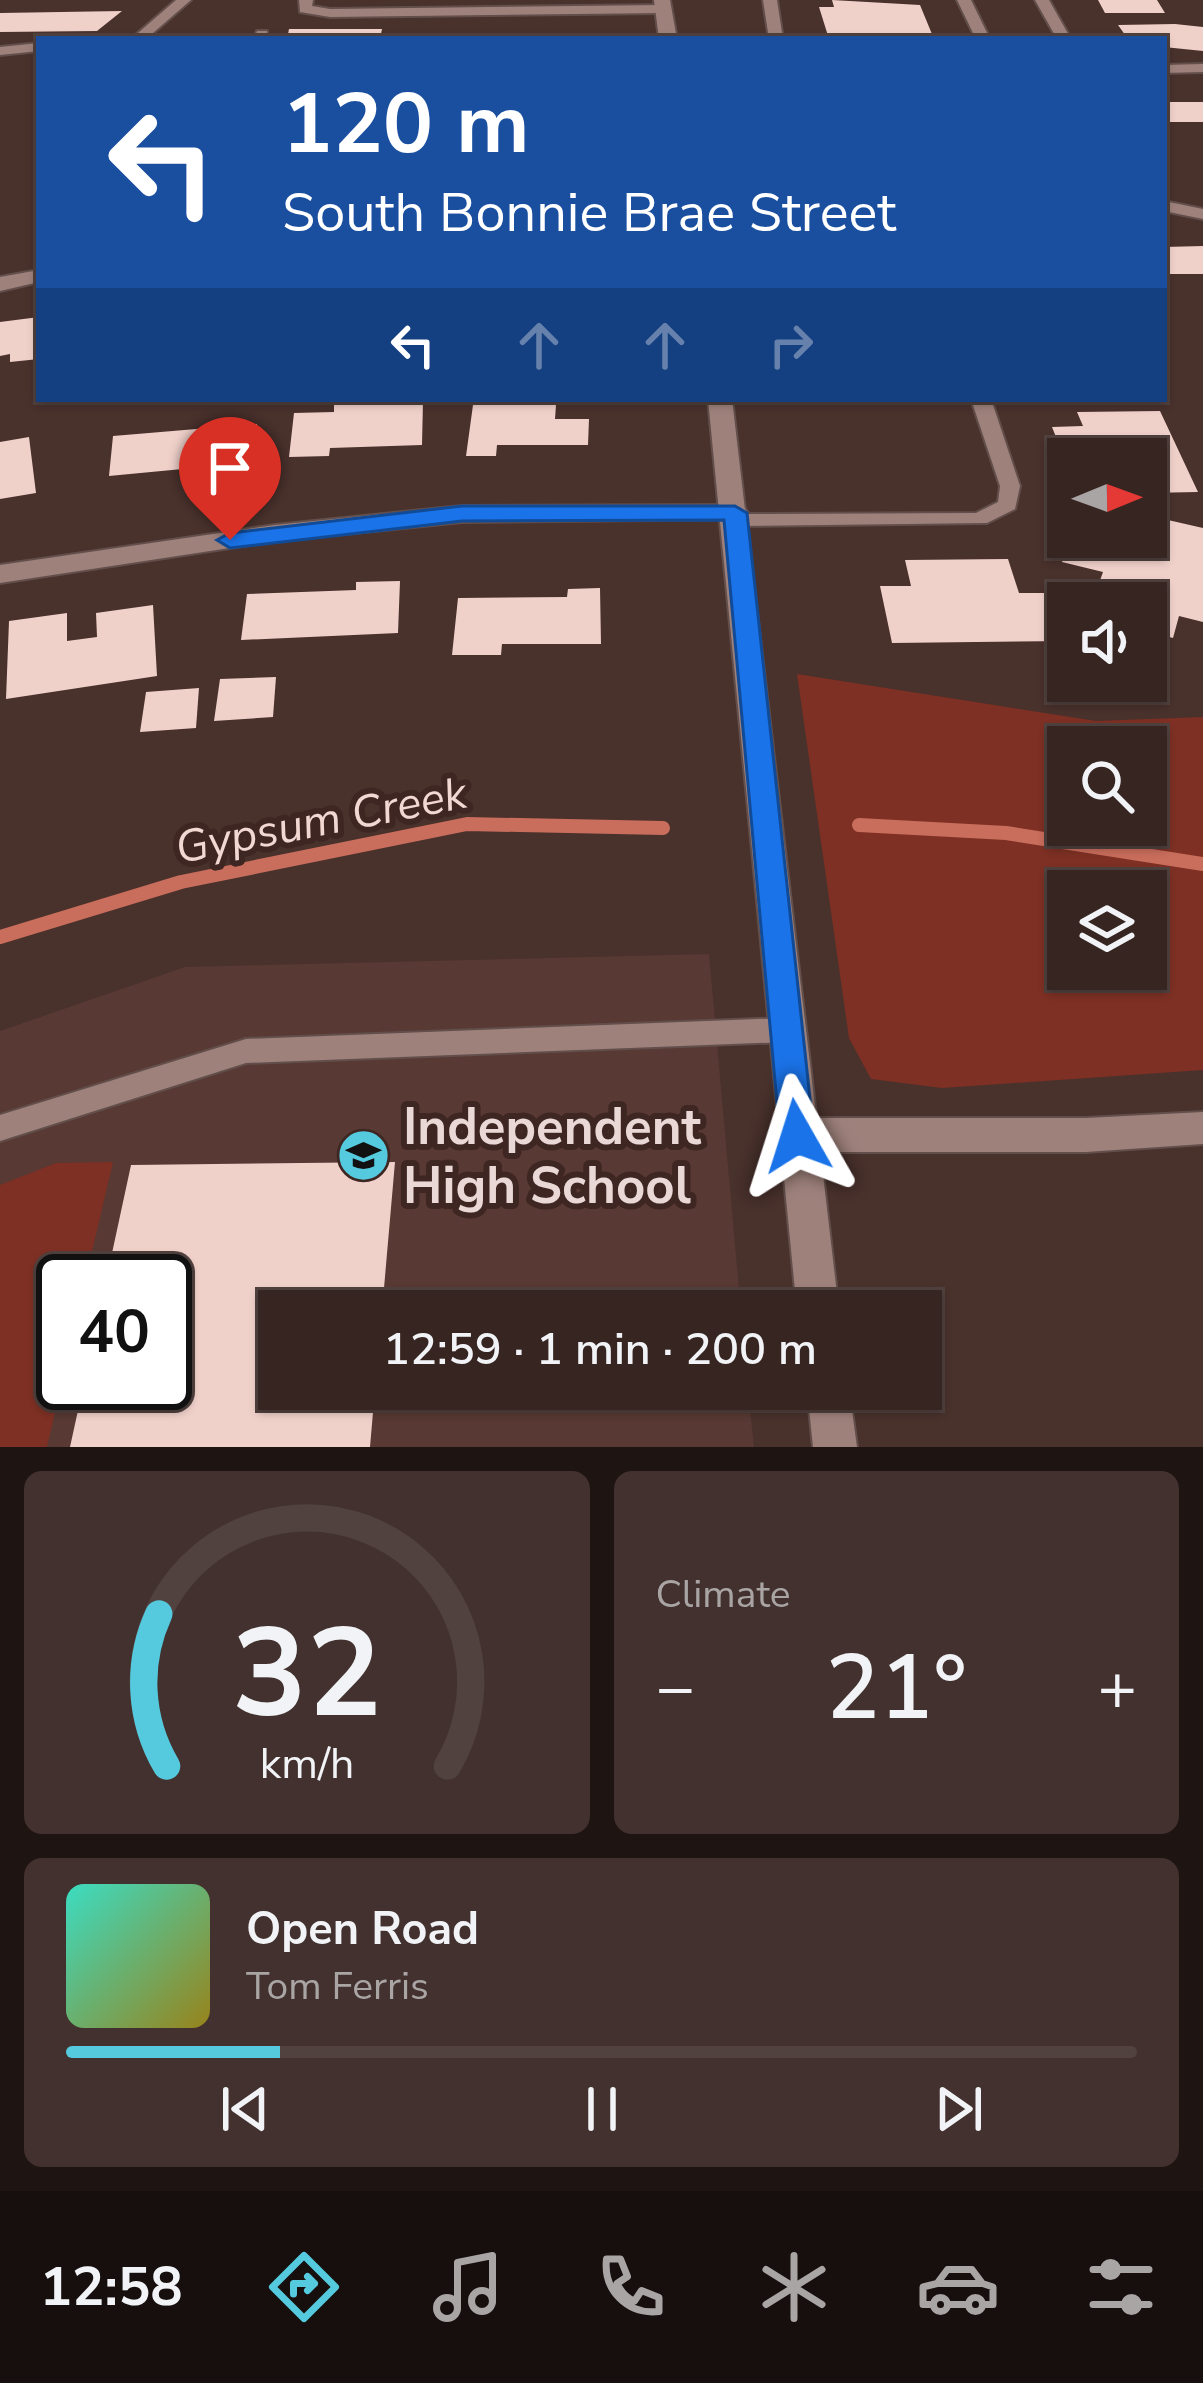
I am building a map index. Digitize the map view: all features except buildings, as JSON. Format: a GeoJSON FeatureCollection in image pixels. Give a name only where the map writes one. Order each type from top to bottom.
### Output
{"type":"FeatureCollection","features":[{"type":"Feature","properties":{"kind":"street"},"geometry":{"type":"LineString","coordinates":[[663,5],[668,36]]}},
{"type":"Feature","properties":{"kind":"street"},"geometry":{"type":"LineString","coordinates":[[0,284],[36,278]]}},
{"type":"Feature","properties":{"kind":"street"},"geometry":{"type":"LineString","coordinates":[[720,402],[815,1290]]}},
{"type":"Feature","properties":{"kind":"street"},"geometry":{"type":"LineString","coordinates":[[0,574],[275,533],[462,514],[735,517]]}},
{"type":"Feature","properties":{"kind":"street"},"geometry":{"type":"LineString","coordinates":[[797,1136],[1086,1135],[1203,1128]]}},
{"type":"Feature","properties":{"kind":"street"},"geometry":{"type":"LineString","coordinates":[[831,1410],[835,1447]]}},
{"type":"Feature","properties":{"kind":"lane"},"geometry":{"type":"LineString","coordinates":[[142,36],[184,0]]}},
{"type":"Feature","properties":{"kind":"lane"},"geometry":{"type":"LineString","coordinates":[[306,0],[305,9],[330,14],[663,5]]}},
{"type":"Feature","properties":{"kind":"lane"},"geometry":{"type":"LineString","coordinates":[[770,0],[776,36]]}},
{"type":"Feature","properties":{"kind":"lane"},"geometry":{"type":"LineString","coordinates":[[964,0],[982,36]]}},
{"type":"Feature","properties":{"kind":"lane"},"geometry":{"type":"LineString","coordinates":[[1042,0],[1062,36]]}},
{"type":"Feature","properties":{"kind":"lane"},"geometry":{"type":"LineString","coordinates":[[0,51],[36,47]]}},
{"type":"Feature","properties":{"kind":"lane"},"geometry":{"type":"LineString","coordinates":[[1167,69],[1203,68]]}},
{"type":"Feature","properties":{"kind":"lane"},"geometry":{"type":"LineString","coordinates":[[1167,207],[1203,214]]}},
{"type":"Feature","properties":{"kind":"lane"},"geometry":{"type":"LineString","coordinates":[[735,517],[980,519],[1008,505],[1010,486],[982,402]]}},
{"type":"Feature","properties":{"kind":"lane"},"geometry":{"type":"LineString","coordinates":[[0,1128],[246,1052],[786,1030]]}},
{"type":"Feature","properties":{"kind":"shaded area"},"geometry":{"type":"Polygon","coordinates":[[[797,674],[1096,721],[1203,717],[1203,1070],[942,1088],[871,1079],[849,1038],[797,674]]]}},
{"type":"Feature","properties":{"kind":"shaded area","name":"Independent High School"},"geometry":{"type":"Polygon","coordinates":[[[709,954],[739,1290],[258,1290],[258,1410],[750,1410],[754,1447],[0,1447],[0,1031],[185,967],[709,954]]]}},
{"type":"Feature","properties":{"kind":"shaded area"},"geometry":{"type":"Polygon","coordinates":[[[113,1162],[91,1254],[36,1254],[36,1410],[55,1410],[47,1447],[0,1447],[0,1185],[56,1163],[113,1162]]]}},
{"type":"Feature","properties":{"kind":"waterway","name":"Gypsum Creek"},"geometry":{"type":"LineString","coordinates":[[0,937],[181,882],[467,824],[663,828]]}},
{"type":"Feature","properties":{"kind":"waterway","name":"Gypsum Creek"},"geometry":{"type":"LineString","coordinates":[[859,825],[1006,833],[1203,864]]}},
{"type":"Feature","properties":{"kind":"place","name":"Independent High School"},"geometry":{"type":"Point","coordinates":[364,1156]}},
{"type":"Feature","properties":{"kind":"route"},"geometry":{"type":"LineString","coordinates":[[230,540],[462,514],[735,513],[797,1136]]}}]}
